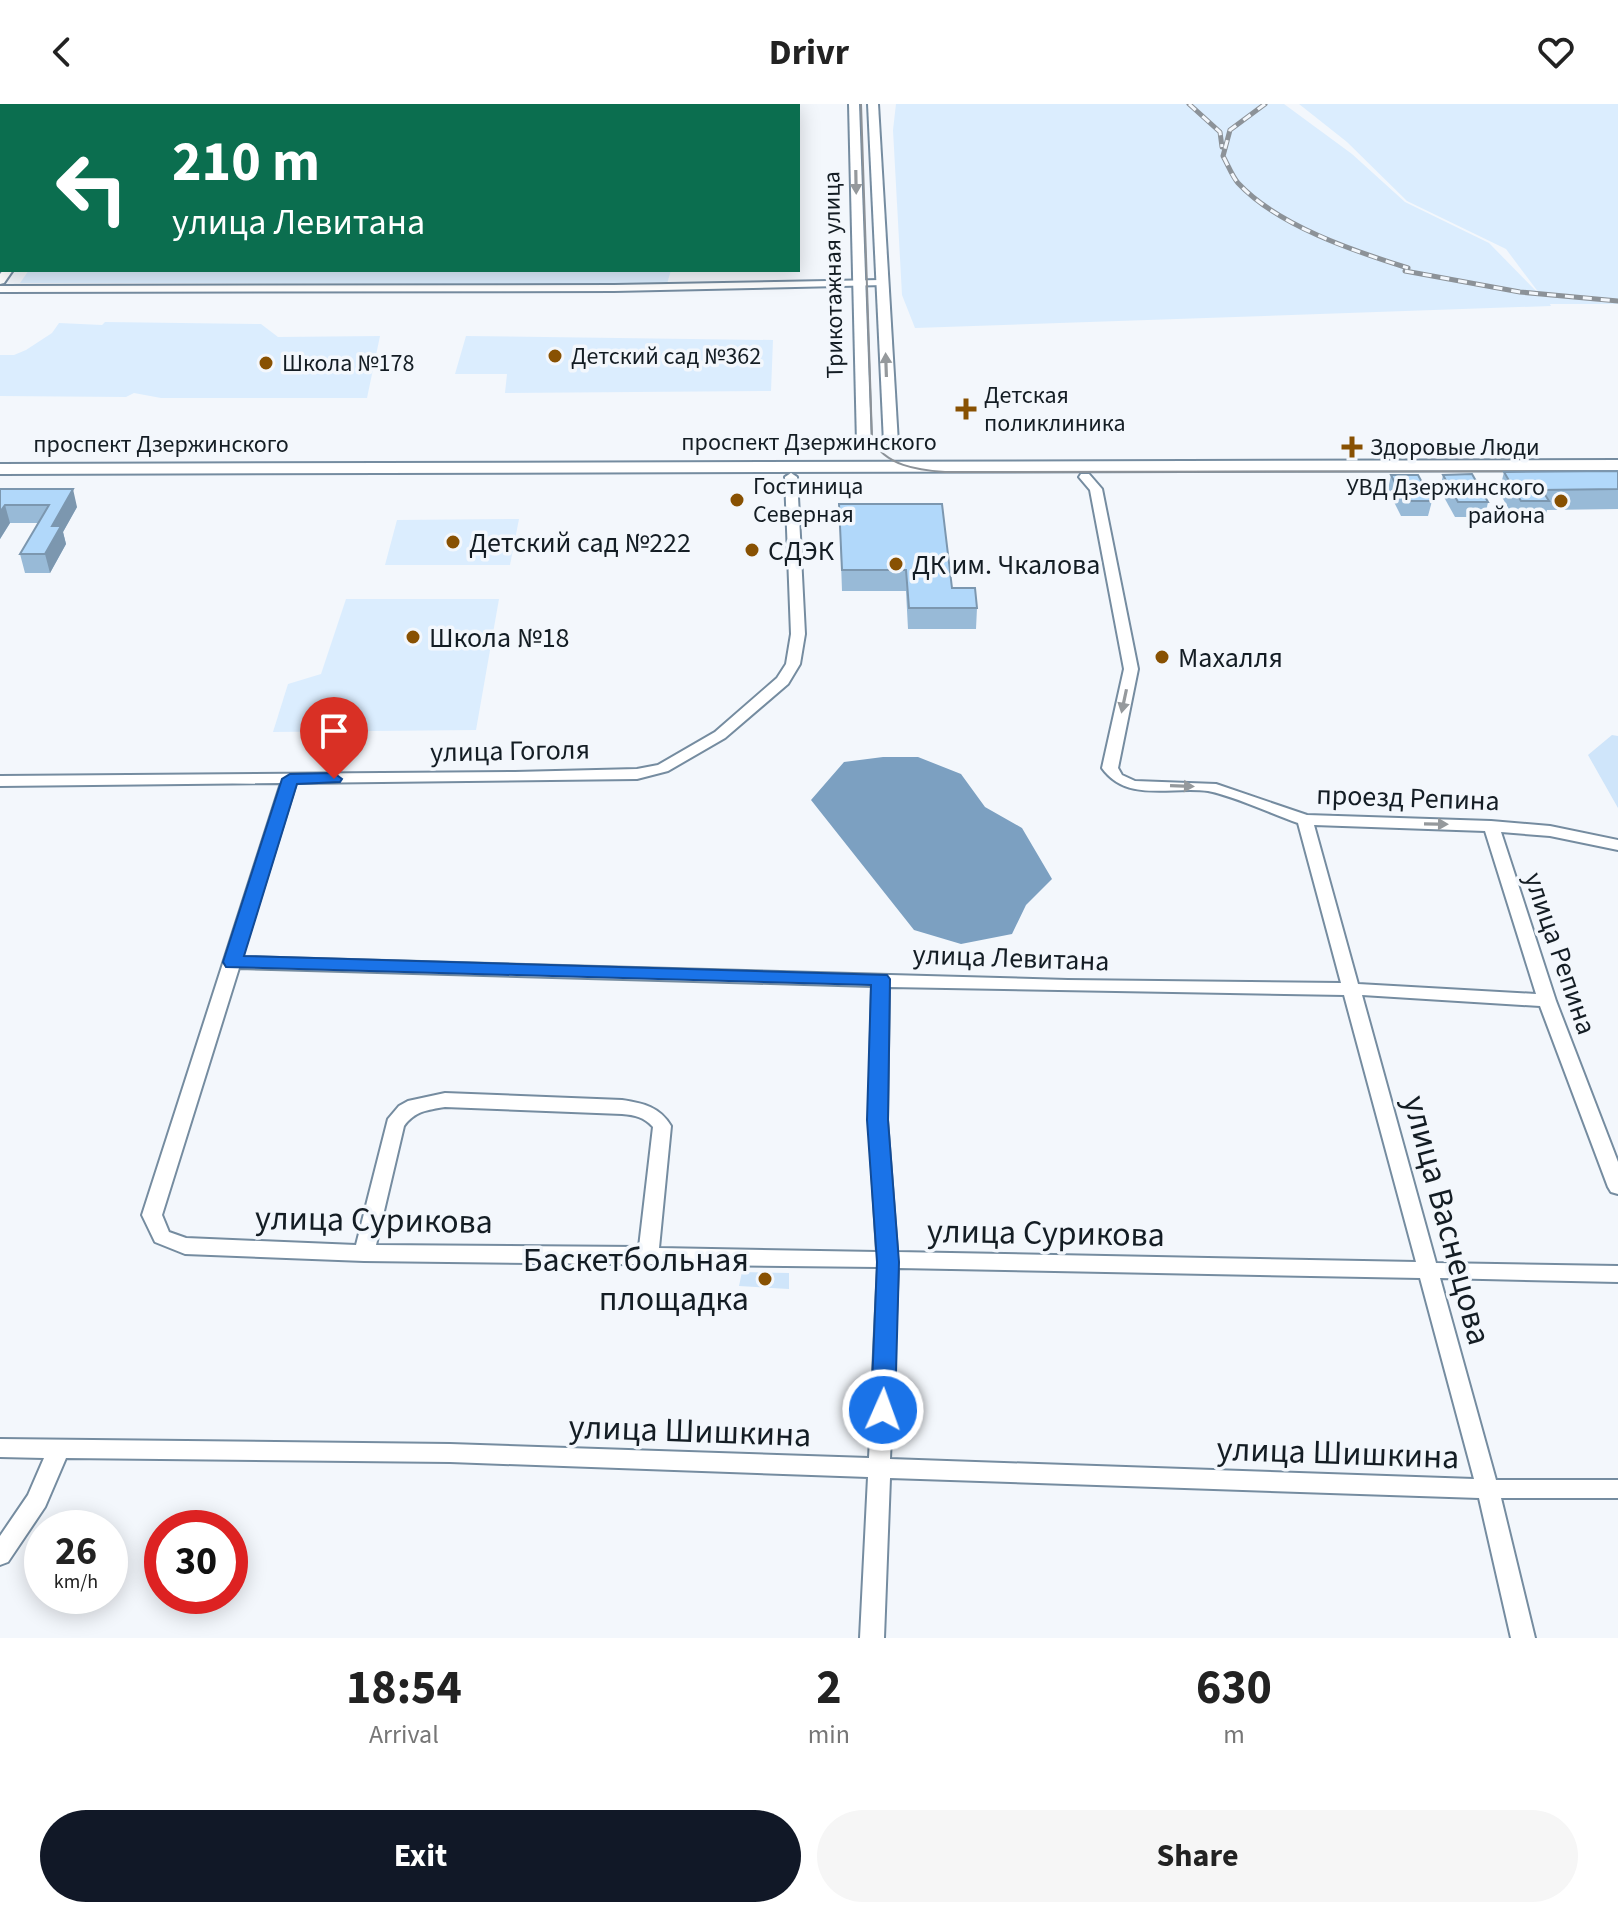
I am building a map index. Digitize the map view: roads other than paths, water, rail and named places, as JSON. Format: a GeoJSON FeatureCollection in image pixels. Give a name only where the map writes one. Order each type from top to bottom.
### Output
{"type":"FeatureCollection","features":[{"type":"Feature","properties":{"kind":"main road","name":"Трикотажная улица"},"geometry":{"type":"LineString","coordinates":[[854,104],[864,444]]}},
{"type":"Feature","properties":{"kind":"main road","name":"Трикотажная улица"},"geometry":{"type":"LineString","coordinates":[[873,104],[891,443]]}},
{"type":"Feature","properties":{"kind":"main road"},"geometry":{"type":"LineString","coordinates":[[821,472],[864,466],[880,457],[891,443],[906,457],[941,471]]}},
{"type":"Feature","properties":{"kind":"main road"},"geometry":{"type":"LineString","coordinates":[[821,472],[855,455],[864,444],[896,465],[941,471]]}},
{"type":"Feature","properties":{"kind":"main road","name":"проспект Дзержинского"},"geometry":{"type":"LineString","coordinates":[[864,466],[896,465]]}},
{"type":"Feature","properties":{"kind":"main road","name":"проспект Дзержинского"},"geometry":{"type":"LineString","coordinates":[[0,469],[821,472],[1618,465]]}},
{"type":"Feature","properties":{"kind":"main road","name":"проспект Дзержинского"},"geometry":{"type":"LineString","coordinates":[[941,471],[1085,477],[1618,475]]}},
{"type":"Feature","properties":{"kind":"main road","name":"проспект Дзержинского"},"geometry":{"type":"LineString","coordinates":[[0,478],[791,477],[821,472]]}},
{"type":"Feature","properties":{"kind":"street"},"geometry":{"type":"LineString","coordinates":[[716,287],[719,272]]}},
{"type":"Feature","properties":{"kind":"street"},"geometry":{"type":"LineString","coordinates":[[0,289],[716,287],[881,283]]}},
{"type":"Feature","properties":{"kind":"street","name":"улица Гоголя"},"geometry":{"type":"LineString","coordinates":[[0,781],[637,774],[663,768],[720,735],[783,681],[793,664],[798,634],[791,477]]}},
{"type":"Feature","properties":{"kind":"street","name":"проезд Репина"},"geometry":{"type":"LineString","coordinates":[[1085,477],[1096,489],[1131,669],[1110,768],[1117,778],[1133,785],[1211,787],[1305,820],[1491,826],[1550,831],[1618,845]]}},
{"type":"Feature","properties":{"kind":"street"},"geometry":{"type":"LineString","coordinates":[[233,962],[290,779]]}},
{"type":"Feature","properties":{"kind":"street","name":"улица Васнецова"},"geometry":{"type":"LineString","coordinates":[[1305,820],[1488,1489],[1523,1638]]}},
{"type":"Feature","properties":{"kind":"street","name":"улица Репина"},"geometry":{"type":"LineString","coordinates":[[1491,826],[1547,1001],[1618,1187]]}},
{"type":"Feature","properties":{"kind":"street","name":"улица Левитана"},"geometry":{"type":"LineString","coordinates":[[233,962],[1068,986],[1353,989],[1547,1001]]}},
{"type":"Feature","properties":{"kind":"street","name":"улица Сурикова"},"geometry":{"type":"LineString","coordinates":[[233,962],[152,1215],[162,1237],[185,1246],[364,1253],[648,1255],[1618,1274]]}},
{"type":"Feature","properties":{"kind":"street"},"geometry":{"type":"LineString","coordinates":[[872,1638],[888,1262],[878,1120],[881,979]]}},
{"type":"Feature","properties":{"kind":"street"},"geometry":{"type":"LineString","coordinates":[[364,1253],[395,1124],[405,1111],[414,1106],[445,1100],[622,1107],[642,1109],[655,1115],[662,1126],[648,1255]]}},
{"type":"Feature","properties":{"kind":"street","name":"улица Шишкина"},"geometry":{"type":"LineString","coordinates":[[0,1448],[450,1453],[1488,1489],[1618,1489]]}},
{"type":"Feature","properties":{"kind":"street"},"geometry":{"type":"LineString","coordinates":[[0,1555],[37,1500],[59,1448]]}},
{"type":"Feature","properties":{"kind":"tram line"},"geometry":{"type":"LineString","coordinates":[[861,104],[872,439],[894,461],[913,468],[945,472],[1618,471]]}},
{"type":"Feature","properties":{"kind":"railway"},"geometry":{"type":"LineString","coordinates":[[1189,104],[1220,132],[1222,147]]}},
{"type":"Feature","properties":{"kind":"railway"},"geometry":{"type":"LineString","coordinates":[[1265,104],[1230,130],[1223,156],[1238,183],[1274,212],[1295,224],[1341,245],[1408,268]]}},
{"type":"Feature","properties":{"kind":"railway"},"geometry":{"type":"LineString","coordinates":[[1405,271],[1520,292],[1618,301]]}},
{"type":"Feature","properties":{"kind":"place","name":"Детский сад №362"},"geometry":{"type":"Point","coordinates":[555,356]}},
{"type":"Feature","properties":{"kind":"place","name":"Школа №178"},"geometry":{"type":"Point","coordinates":[266,363]}},
{"type":"Feature","properties":{"kind":"place","name":"Детская поликлиника"},"geometry":{"type":"Point","coordinates":[966,409]}},
{"type":"Feature","properties":{"kind":"place","name":"Здоровые Люди"},"geometry":{"type":"Point","coordinates":[1352,447]}},
{"type":"Feature","properties":{"kind":"place","name":"Гостиница Северная"},"geometry":{"type":"Point","coordinates":[737,500]}},
{"type":"Feature","properties":{"kind":"place","name":"УВД Дзержинского района"},"geometry":{"type":"Point","coordinates":[1561,501]}},
{"type":"Feature","properties":{"kind":"place","name":"Детский сад №222"},"geometry":{"type":"Point","coordinates":[453,542]}},
{"type":"Feature","properties":{"kind":"place","name":"СДЭК"},"geometry":{"type":"Point","coordinates":[752,550]}},
{"type":"Feature","properties":{"kind":"place","name":"ДК им. Чкалова"},"geometry":{"type":"Point","coordinates":[896,564]}},
{"type":"Feature","properties":{"kind":"place","name":"Школа №18"},"geometry":{"type":"Point","coordinates":[413,637]}},
{"type":"Feature","properties":{"kind":"place","name":"Махалля"},"geometry":{"type":"Point","coordinates":[1162,657]}},
{"type":"Feature","properties":{"kind":"place","name":"Баскетбольная площадка"},"geometry":{"type":"Point","coordinates":[765,1279]}}]}
